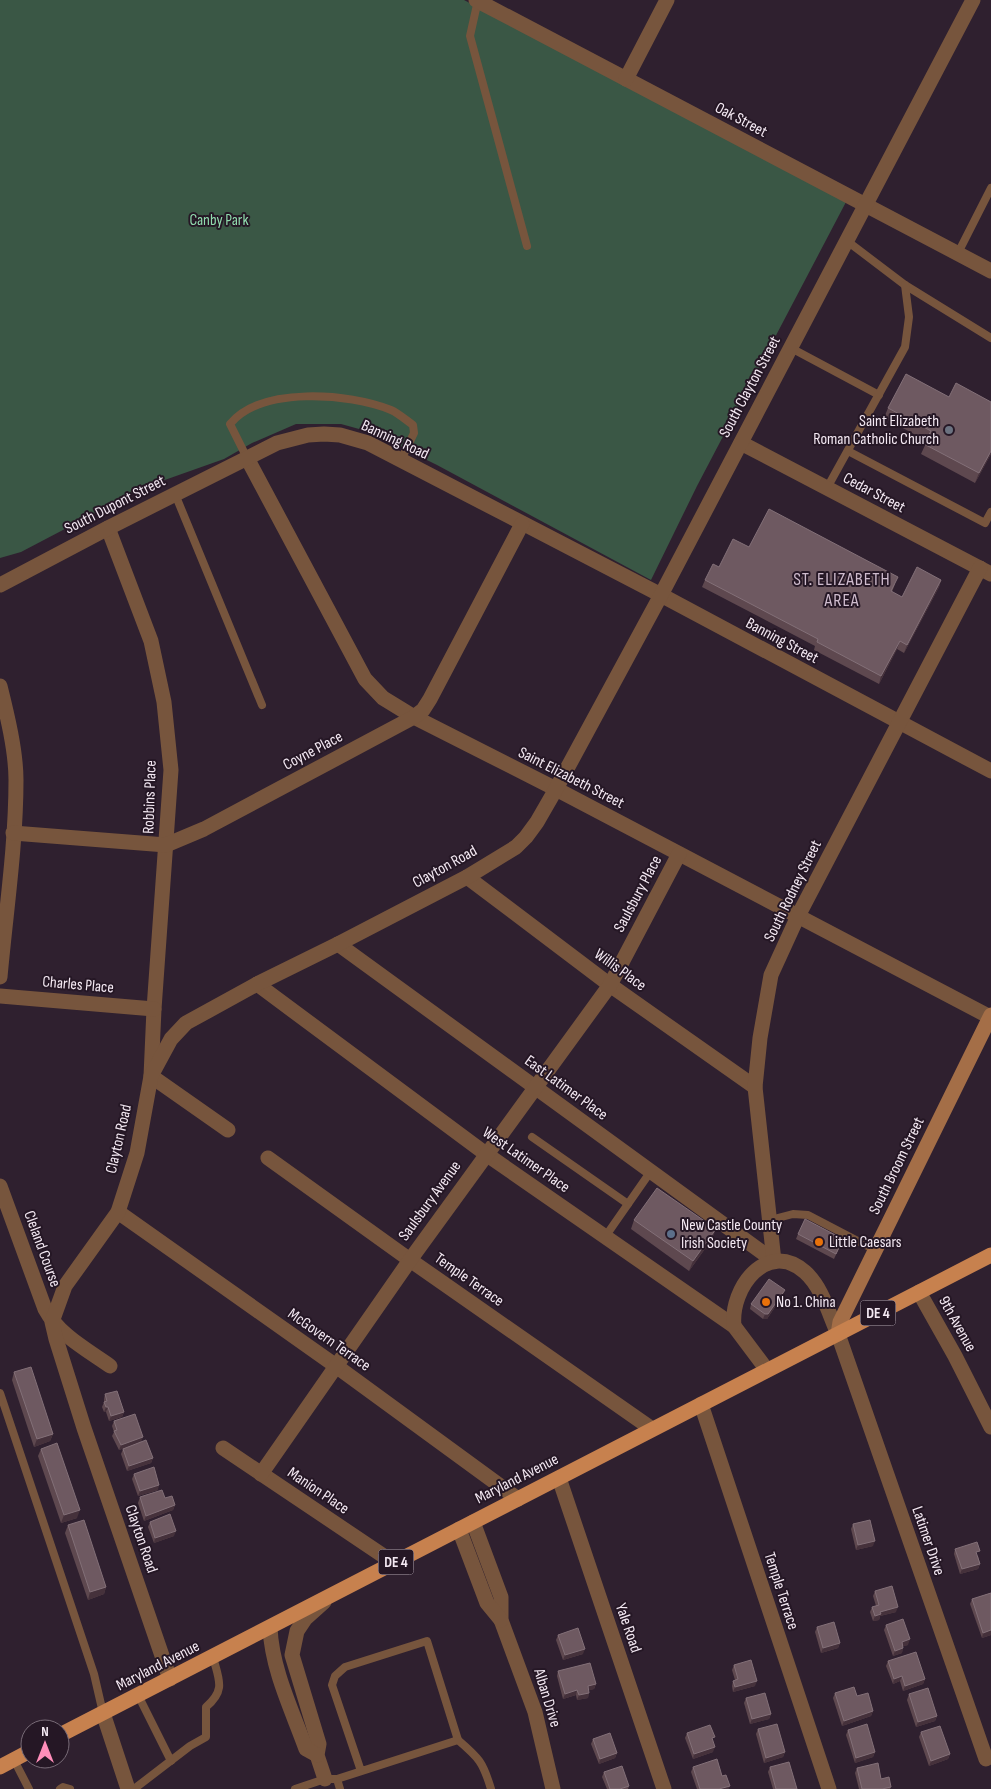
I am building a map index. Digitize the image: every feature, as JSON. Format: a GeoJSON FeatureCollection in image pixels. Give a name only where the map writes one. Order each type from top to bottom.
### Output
{"type":"FeatureCollection","features":[{"type":"Feature","properties":{"kind":"main road","name":"Maryland Avenue"},"geometry":{"type":"LineString","coordinates":[[70,1731],[991,1255]]}},
{"type":"Feature","properties":{"kind":"main road"},"geometry":{"type":"LineString","coordinates":[[0,1767],[20,1757]]}},
{"type":"Feature","properties":{"kind":"street"},"geometry":{"type":"LineString","coordinates":[[626,79],[667,0]]}},
{"type":"Feature","properties":{"kind":"street","name":"South Clayton Street"},"geometry":{"type":"LineString","coordinates":[[556,789],[661,596],[973,0]]}},
{"type":"Feature","properties":{"kind":"street","name":"Oak Street"},"geometry":{"type":"LineString","coordinates":[[478,1],[991,271]]}},
{"type":"Feature","properties":{"kind":"street","name":"Banning Road"},"geometry":{"type":"LineString","coordinates":[[247,458],[277,442],[293,438],[324,434],[357,439],[522,524]]}},
{"type":"Feature","properties":{"kind":"street","name":"Cedar Street"},"geometry":{"type":"LineString","coordinates":[[741,443],[985,571]]}},
{"type":"Feature","properties":{"kind":"street","name":"South Dupont Street"},"geometry":{"type":"LineString","coordinates":[[0,585],[247,458]]}},
{"type":"Feature","properties":{"kind":"street","name":"Saint Elizabeth Street"},"geometry":{"type":"LineString","coordinates":[[247,458],[365,679],[383,698],[414,718],[556,789],[990,1019]]}},
{"type":"Feature","properties":{"kind":"street","name":"Banning Street"},"geometry":{"type":"LineString","coordinates":[[522,524],[991,771]]}},
{"type":"Feature","properties":{"kind":"street","name":"Coyne Place"},"geometry":{"type":"LineString","coordinates":[[13,833],[166,845],[204,829],[414,718],[424,710],[522,524]]}},
{"type":"Feature","properties":{"kind":"street","name":"Robbins Place"},"geometry":{"type":"LineString","coordinates":[[108,528],[151,642],[164,702],[171,770],[151,1076]]}},
{"type":"Feature","properties":{"kind":"street","name":"South Rodney Street"},"geometry":{"type":"LineString","coordinates":[[774,1261],[755,1086],[760,1038],[771,975],[798,916],[899,723],[985,571]]}},
{"type":"Feature","properties":{"kind":"street"},"geometry":{"type":"LineString","coordinates":[[0,686],[8,717],[16,778],[0,977]]}},
{"type":"Feature","properties":{"kind":"street","name":"Clayton Road"},"geometry":{"type":"LineString","coordinates":[[170,1679],[84,1428],[52,1322],[65,1286],[118,1212],[137,1153],[151,1076],[171,1039],[186,1023],[257,984],[467,877],[516,847],[537,822],[556,789]]}},
{"type":"Feature","properties":{"kind":"street","name":"Saulsbury Place"},"geometry":{"type":"LineString","coordinates":[[628,950],[679,854]]}},
{"type":"Feature","properties":{"kind":"street","name":"Willis Place"},"geometry":{"type":"LineString","coordinates":[[467,877],[610,985],[755,1086]]}},
{"type":"Feature","properties":{"kind":"street","name":"East Latimer Place"},"geometry":{"type":"LineString","coordinates":[[338,944],[774,1261]]}},
{"type":"Feature","properties":{"kind":"street","name":"Saulsbury Avenue"},"geometry":{"type":"LineString","coordinates":[[261,1474],[410,1260],[610,985],[628,950]]}},
{"type":"Feature","properties":{"kind":"street","name":"West Latimer Place"},"geometry":{"type":"LineString","coordinates":[[257,984],[486,1154],[734,1326],[767,1370]]}},
{"type":"Feature","properties":{"kind":"street","name":"Charles Place"},"geometry":{"type":"LineString","coordinates":[[0,996],[154,1009]]}},
{"type":"Feature","properties":{"kind":"street","name":"South Broom Street"},"geometry":{"type":"LineString","coordinates":[[838,1334],[840,1322],[990,1019]]}},
{"type":"Feature","properties":{"kind":"street"},"geometry":{"type":"LineString","coordinates":[[151,1076],[228,1130]]}},
{"type":"Feature","properties":{"kind":"street","name":"Temple Terrace"},"geometry":{"type":"LineString","coordinates":[[268,1158],[652,1429]]}},
{"type":"Feature","properties":{"kind":"street","name":"Cleland Course"},"geometry":{"type":"LineString","coordinates":[[0,1186],[45,1309],[52,1322]]}},
{"type":"Feature","properties":{"kind":"street","name":"McGovern Terrace"},"geometry":{"type":"LineString","coordinates":[[118,1212],[336,1366],[518,1499]]}},
{"type":"Feature","properties":{"kind":"street"},"geometry":{"type":"LineString","coordinates":[[734,1326],[733,1314],[745,1282],[758,1269],[774,1261],[795,1266],[812,1279],[819,1290],[838,1334]]}},
{"type":"Feature","properties":{"kind":"street","name":"9th Avenue"},"geometry":{"type":"LineString","coordinates":[[919,1292],[955,1356],[991,1427]]}},
{"type":"Feature","properties":{"kind":"street"},"geometry":{"type":"LineString","coordinates":[[52,1322],[70,1338],[110,1366]]}},
{"type":"Feature","properties":{"kind":"street","name":"Latimer Drive"},"geometry":{"type":"LineString","coordinates":[[838,1334],[986,1759]]}},
{"type":"Feature","properties":{"kind":"street","name":"Temple Terrace"},"geometry":{"type":"LineString","coordinates":[[701,1404],[829,1789]]}},
{"type":"Feature","properties":{"kind":"street","name":"Manion Place"},"geometry":{"type":"LineString","coordinates":[[223,1448],[394,1563]]}},
{"type":"Feature","properties":{"kind":"street","name":"Yale Road"},"geometry":{"type":"LineString","coordinates":[[559,1478],[664,1789]]}},
{"type":"Feature","properties":{"kind":"street","name":"Alban Drive"},"geometry":{"type":"LineString","coordinates":[[473,1522],[501,1597],[502,1620],[536,1712],[553,1789]]}},
{"type":"Feature","properties":{"kind":"street","name":"Alban Drive"},"geometry":{"type":"LineString","coordinates":[[459,1530],[487,1603],[502,1620]]}},
{"type":"Feature","properties":{"kind":"street"},"geometry":{"type":"LineString","coordinates":[[317,1755],[319,1744],[292,1654],[297,1631],[305,1619],[333,1595]]}},
{"type":"Feature","properties":{"kind":"street"},"geometry":{"type":"LineString","coordinates":[[270,1628],[271,1647],[276,1664],[306,1749],[317,1755],[331,1779]]}},
{"type":"Feature","properties":{"kind":"street"},"geometry":{"type":"LineString","coordinates":[[103,1713],[128,1789]]}},
{"type":"Feature","properties":{"kind":"lane"},"geometry":{"type":"LineString","coordinates":[[478,1],[470,36],[527,246]]}},
{"type":"Feature","properties":{"kind":"lane"},"geometry":{"type":"LineString","coordinates":[[958,253],[991,188]]}},
{"type":"Feature","properties":{"kind":"lane"},"geometry":{"type":"LineString","coordinates":[[847,241],[905,285],[991,338]]}},
{"type":"Feature","properties":{"kind":"lane"},"geometry":{"type":"LineString","coordinates":[[827,488],[905,347],[909,317],[905,285]]}},
{"type":"Feature","properties":{"kind":"lane"},"geometry":{"type":"LineString","coordinates":[[791,348],[879,395]]}},
{"type":"Feature","properties":{"kind":"lane"},"geometry":{"type":"LineString","coordinates":[[247,458],[230,424],[237,416],[264,404],[302,396],[343,397],[392,410],[413,425],[414,434],[401,460]]}},
{"type":"Feature","properties":{"kind":"lane"},"geometry":{"type":"LineString","coordinates":[[848,451],[985,523],[991,512]]}},
{"type":"Feature","properties":{"kind":"lane"},"geometry":{"type":"LineString","coordinates":[[176,494],[262,705]]}},
{"type":"Feature","properties":{"kind":"lane"},"geometry":{"type":"LineString","coordinates":[[532,1136],[628,1204]]}},
{"type":"Feature","properties":{"kind":"lane"},"geometry":{"type":"LineString","coordinates":[[605,1237],[651,1171]]}},
{"type":"Feature","properties":{"kind":"lane"},"geometry":{"type":"LineString","coordinates":[[770,1220],[793,1214],[808,1215],[875,1250]]}},
{"type":"Feature","properties":{"kind":"lane"},"geometry":{"type":"LineString","coordinates":[[0,1393],[84,1642],[103,1713]]}},
{"type":"Feature","properties":{"kind":"lane"},"geometry":{"type":"LineString","coordinates":[[361,1771],[332,1685],[335,1676],[344,1667],[427,1641],[458,1740],[476,1756],[485,1769],[491,1789]]}},
{"type":"Feature","properties":{"kind":"lane"},"geometry":{"type":"LineString","coordinates":[[134,1789],[171,1760],[206,1737],[206,1707],[217,1698],[220,1683],[213,1657]]}},
{"type":"Feature","properties":{"kind":"lane"},"geometry":{"type":"LineString","coordinates":[[138,1695],[171,1760]]}},
{"type":"Feature","properties":{"kind":"lane"},"geometry":{"type":"LineString","coordinates":[[295,1789],[361,1771],[458,1740]]}},
{"type":"Feature","properties":{"kind":"lane"},"geometry":{"type":"LineString","coordinates":[[14,1760],[28,1789]]}},
{"type":"Feature","properties":{"kind":"lane"},"geometry":{"type":"LineString","coordinates":[[331,1779],[340,1789]]}},
{"type":"Feature","properties":{"kind":"lane"},"geometry":{"type":"LineString","coordinates":[[60,1789],[70,1789]]}},
{"type":"Feature","properties":{"kind":"green space","name":"Canby Park"},"geometry":{"type":"Polygon","coordinates":[[[0,0],[464,0],[846,202],[697,486],[651,580],[437,465],[370,432],[341,424],[296,424],[252,443],[224,459],[145,487],[21,552],[0,558],[0,0]]]}},
{"type":"Feature","properties":{"kind":"building","name":"Saint Elizabeth Roman Catholic Church"},"geometry":{"type":"Polygon","coordinates":[[[906,374],[949,397],[956,383],[991,402],[991,451],[979,473],[924,444],[931,431],[888,408],[906,374]]]}},
{"type":"Feature","properties":{"kind":"building"},"geometry":{"type":"Polygon","coordinates":[[[769,509],[898,577],[891,591],[902,597],[917,567],[941,580],[907,645],[900,641],[881,676],[817,642],[818,639],[705,580],[713,564],[719,567],[733,539],[749,547],[769,509]]]}},
{"type":"Feature","properties":{"kind":"building","name":"New Castle County Irish Society"},"geometry":{"type":"Polygon","coordinates":[[[657,1188],[716,1229],[693,1261],[634,1220],[657,1188]]]}},
{"type":"Feature","properties":{"kind":"building","name":"Little Caesars"},"geometry":{"type":"Polygon","coordinates":[[[805,1219],[843,1239],[836,1254],[798,1234],[805,1219]]]}},
{"type":"Feature","properties":{"kind":"building","name":"No 1. China"},"geometry":{"type":"Polygon","coordinates":[[[769,1279],[785,1290],[768,1314],[765,1314],[751,1304],[769,1279]]]}},
{"type":"Feature","properties":{"kind":"building"},"geometry":{"type":"Polygon","coordinates":[[[31,1367],[53,1434],[37,1439],[14,1372],[31,1367]]]}},
{"type":"Feature","properties":{"kind":"building"},"geometry":{"type":"Polygon","coordinates":[[[117,1391],[124,1412],[111,1416],[104,1402],[107,1401],[105,1394],[117,1391]]]}},
{"type":"Feature","properties":{"kind":"building"},"geometry":{"type":"Polygon","coordinates":[[[135,1414],[143,1437],[121,1445],[114,1431],[117,1430],[114,1421],[135,1414]]]}},
{"type":"Feature","properties":{"kind":"building"},"geometry":{"type":"Polygon","coordinates":[[[146,1440],[153,1458],[129,1466],[123,1449],[146,1440]]]}},
{"type":"Feature","properties":{"kind":"building"},"geometry":{"type":"Polygon","coordinates":[[[57,1443],[80,1510],[64,1515],[41,1449],[57,1443]]]}},
{"type":"Feature","properties":{"kind":"building"},"geometry":{"type":"Polygon","coordinates":[[[154,1467],[159,1485],[140,1491],[134,1474],[154,1467]]]}},
{"type":"Feature","properties":{"kind":"building"},"geometry":{"type":"Polygon","coordinates":[[[162,1490],[165,1498],[172,1496],[175,1505],[146,1516],[140,1497],[162,1490]]]}},
{"type":"Feature","properties":{"kind":"building"},"geometry":{"type":"Polygon","coordinates":[[[170,1514],[176,1531],[155,1538],[150,1522],[170,1514]]]}},
{"type":"Feature","properties":{"kind":"building"},"geometry":{"type":"Polygon","coordinates":[[[84,1520],[106,1587],[90,1592],[68,1525],[84,1520]]]}},
{"type":"Feature","properties":{"kind":"building"},"geometry":{"type":"Polygon","coordinates":[[[870,1520],[875,1541],[858,1545],[853,1524],[870,1520]]]}},
{"type":"Feature","properties":{"kind":"building"},"geometry":{"type":"Polygon","coordinates":[[[977,1542],[980,1551],[976,1552],[980,1564],[962,1569],[955,1549],[977,1542]]]}},
{"type":"Feature","properties":{"kind":"building"},"geometry":{"type":"Polygon","coordinates":[[[892,1586],[898,1607],[880,1612],[881,1614],[875,1616],[872,1607],[879,1605],[875,1591],[892,1586]]]}},
{"type":"Feature","properties":{"kind":"building"},"geometry":{"type":"Polygon","coordinates":[[[991,1593],[991,1630],[983,1633],[972,1599],[991,1593]]]}},
{"type":"Feature","properties":{"kind":"building"},"geometry":{"type":"Polygon","coordinates":[[[903,1619],[910,1639],[902,1642],[903,1648],[895,1651],[886,1625],[903,1619]]]}},
{"type":"Feature","properties":{"kind":"building"},"geometry":{"type":"Polygon","coordinates":[[[834,1622],[840,1643],[823,1648],[817,1627],[834,1622]]]}},
{"type":"Feature","properties":{"kind":"building"},"geometry":{"type":"Polygon","coordinates":[[[578,1628],[585,1649],[565,1655],[558,1635],[578,1628]]]}},
{"type":"Feature","properties":{"kind":"building"},"geometry":{"type":"Polygon","coordinates":[[[916,1652],[925,1679],[905,1686],[902,1676],[894,1679],[888,1661],[916,1652]]]}},
{"type":"Feature","properties":{"kind":"building"},"geometry":{"type":"Polygon","coordinates":[[[751,1660],[757,1681],[735,1687],[733,1681],[738,1679],[734,1665],[751,1660]]]}},
{"type":"Feature","properties":{"kind":"building"},"geometry":{"type":"Polygon","coordinates":[[[590,1663],[596,1684],[588,1686],[589,1693],[579,1695],[577,1690],[565,1694],[558,1671],[590,1663]]]}},
{"type":"Feature","properties":{"kind":"building"},"geometry":{"type":"Polygon","coordinates":[[[854,1687],[857,1696],[868,1693],[873,1711],[844,1721],[835,1693],[854,1687]]]}},
{"type":"Feature","properties":{"kind":"building"},"geometry":{"type":"Polygon","coordinates":[[[928,1688],[937,1716],[918,1722],[909,1694],[928,1688]]]}},
{"type":"Feature","properties":{"kind":"building"},"geometry":{"type":"Polygon","coordinates":[[[765,1693],[771,1714],[752,1719],[746,1698],[765,1693]]]}},
{"type":"Feature","properties":{"kind":"building"},"geometry":{"type":"Polygon","coordinates":[[[777,1724],[785,1752],[766,1758],[758,1729],[777,1724]]]}},
{"type":"Feature","properties":{"kind":"building"},"geometry":{"type":"Polygon","coordinates":[[[867,1724],[875,1752],[856,1758],[848,1730],[867,1724]]]}},
{"type":"Feature","properties":{"kind":"building"},"geometry":{"type":"Polygon","coordinates":[[[710,1725],[715,1737],[712,1738],[715,1747],[694,1754],[687,1733],[710,1725]]]}},
{"type":"Feature","properties":{"kind":"building"},"geometry":{"type":"Polygon","coordinates":[[[940,1726],[950,1754],[931,1761],[921,1732],[940,1726]]]}},
{"type":"Feature","properties":{"kind":"building"},"geometry":{"type":"Polygon","coordinates":[[[610,1733],[617,1753],[600,1759],[593,1739],[610,1733]]]}},
{"type":"Feature","properties":{"kind":"building"},"geometry":{"type":"Polygon","coordinates":[[[717,1759],[722,1776],[726,1775],[730,1786],[719,1789],[700,1789],[693,1767],[717,1759]]]}},
{"type":"Feature","properties":{"kind":"building"},"geometry":{"type":"Polygon","coordinates":[[[789,1762],[797,1789],[776,1789],[770,1767],[789,1762]]]}},
{"type":"Feature","properties":{"kind":"building"},"geometry":{"type":"Polygon","coordinates":[[[878,1763],[881,1779],[889,1777],[891,1787],[862,1789],[857,1768],[878,1763]]]}},
{"type":"Feature","properties":{"kind":"building"},"geometry":{"type":"Polygon","coordinates":[[[622,1766],[629,1786],[620,1789],[610,1789],[604,1772],[622,1766]]]}},
{"type":"Feature","properties":{"kind":"place","name":"Saint Elizabeth Roman Catholic Church"},"geometry":{"type":"Point","coordinates":[949,430]}},
{"type":"Feature","properties":{"kind":"place","name":"New Castle County Irish Society"},"geometry":{"type":"Point","coordinates":[671,1234]}},
{"type":"Feature","properties":{"kind":"place","name":"Little Caesars"},"geometry":{"type":"Point","coordinates":[819,1242]}},
{"type":"Feature","properties":{"kind":"place","name":"No 1. China"},"geometry":{"type":"Point","coordinates":[766,1302]}},
{"type":"Feature","properties":{"kind":"district","name":"ST. ELIZABETH AREA"},"geometry":{"type":"Point","coordinates":[842,589]}}]}
